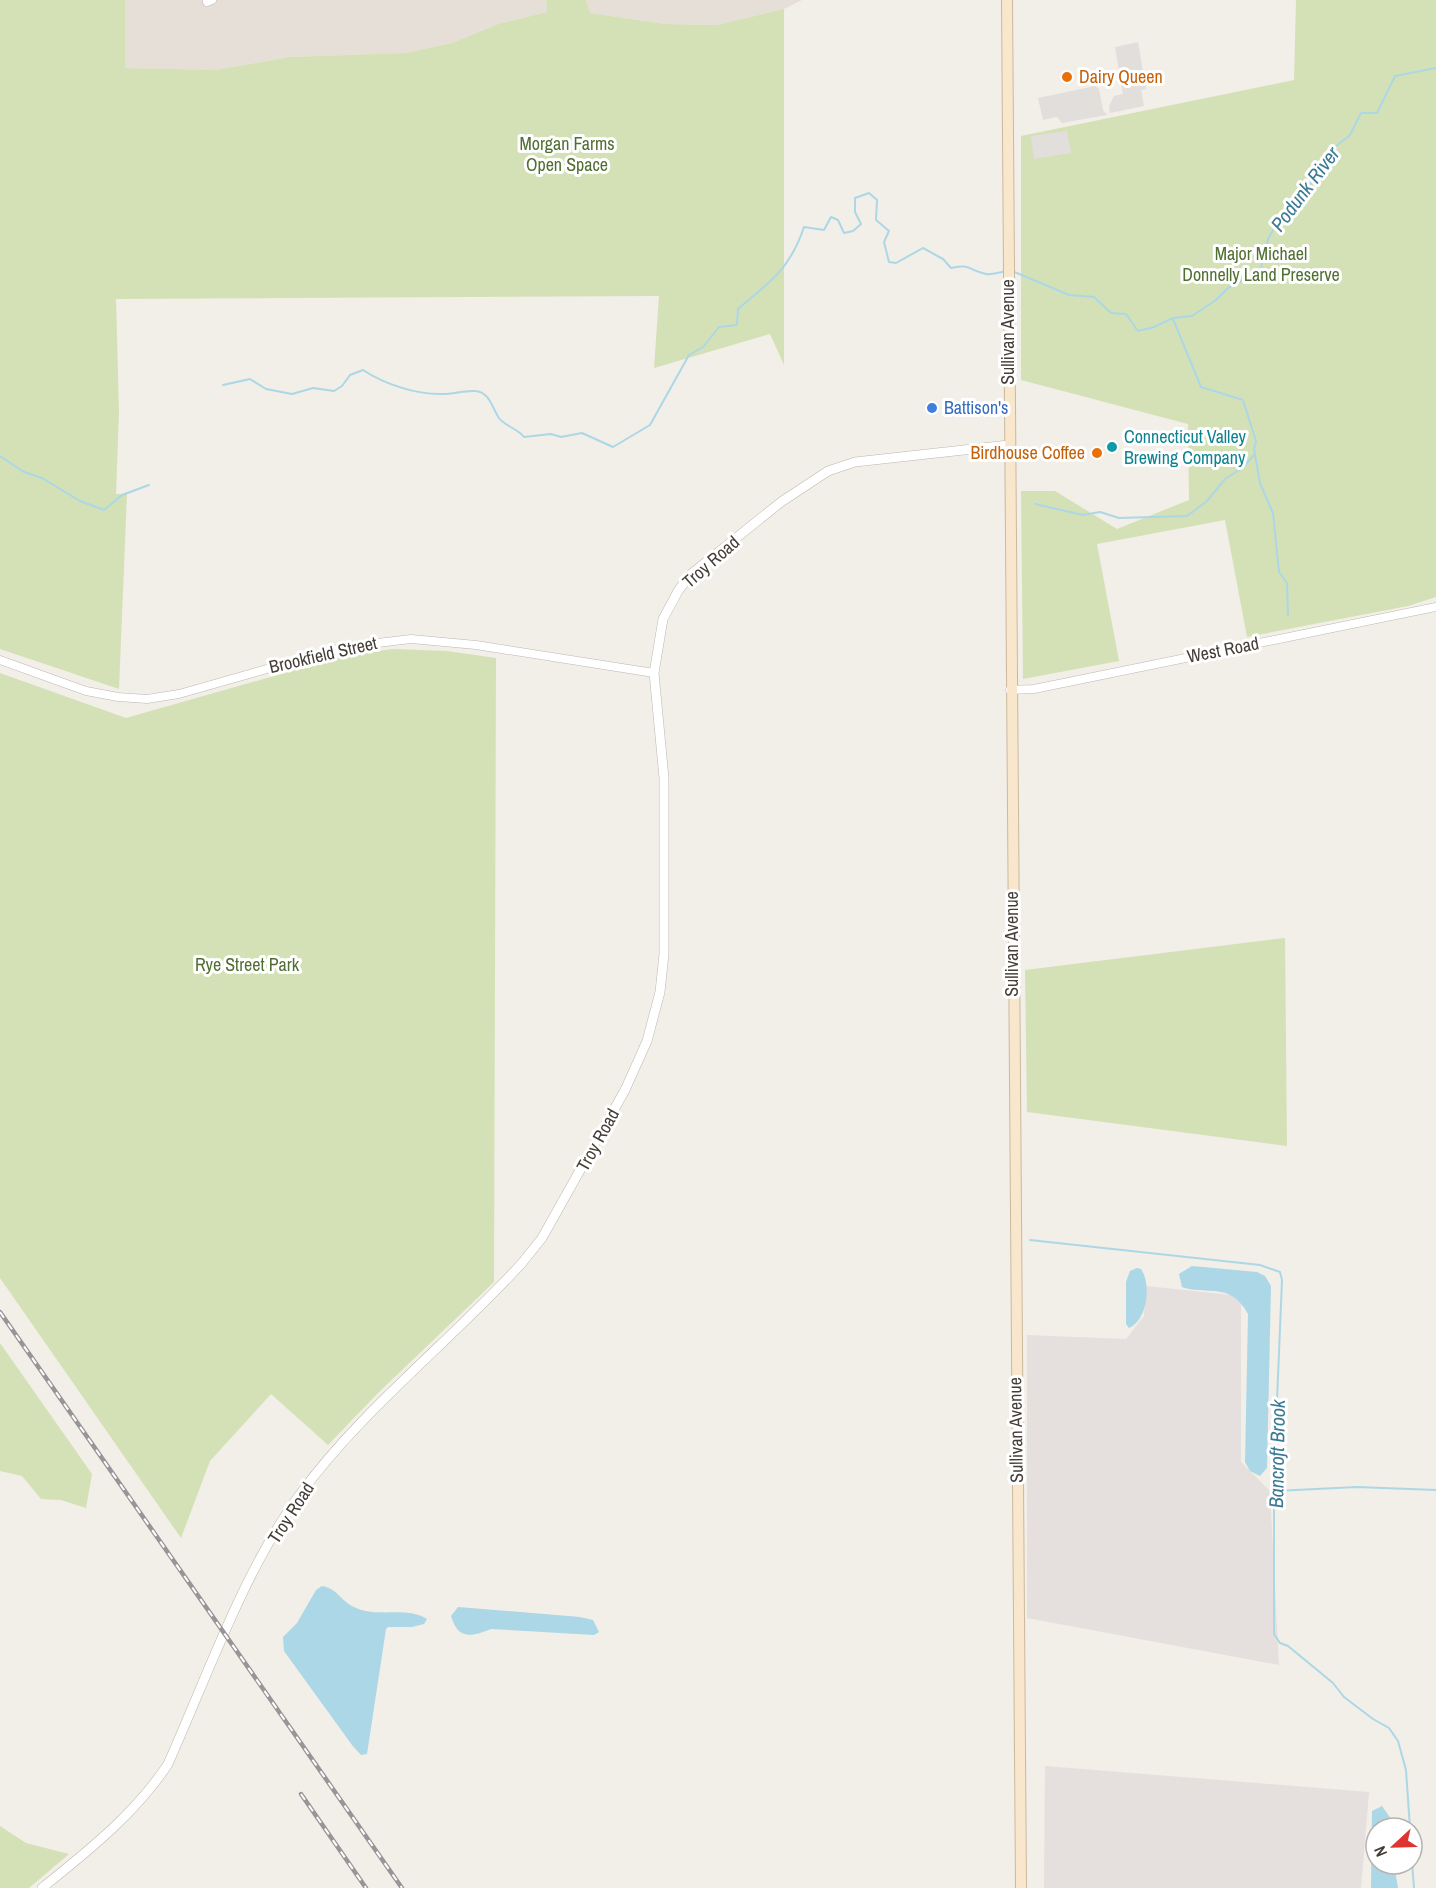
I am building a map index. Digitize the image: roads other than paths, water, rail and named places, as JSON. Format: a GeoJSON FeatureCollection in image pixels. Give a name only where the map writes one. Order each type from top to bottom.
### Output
{"type":"FeatureCollection","features":[{"type":"Feature","properties":{"kind":"main road","name":"Sullivan Avenue"},"geometry":{"type":"LineString","coordinates":[[1006,0],[1020,1888]]}},
{"type":"Feature","properties":{"kind":"street","name":"Troy Road"},"geometry":{"type":"LineString","coordinates":[[42,1888],[113,1827],[142,1800],[157,1781],[168,1764],[253,1574],[297,1498],[329,1458],[370,1414],[493,1294],[542,1238],[625,1090],[647,1041],[660,992],[664,954],[664,778],[654,673],[663,619],[678,591],[690,575],[803,485],[828,471],[855,462],[1009,445]]}},
{"type":"Feature","properties":{"kind":"street","name":"West Road"},"geometry":{"type":"LineString","coordinates":[[1010,690],[1034,689],[1412,614],[1436,607]]}},
{"type":"Feature","properties":{"kind":"street","name":"Brookfield Street"},"geometry":{"type":"LineString","coordinates":[[0,660],[86,691],[117,697],[147,699],[179,694],[335,649],[411,639],[476,645],[654,673]]}},
{"type":"Feature","properties":{"kind":"water"},"geometry":{"type":"Polygon","coordinates":[[[1192,1266],[1257,1272],[1265,1276],[1271,1286],[1267,1468],[1260,1476],[1250,1471],[1245,1462],[1248,1314],[1234,1297],[1226,1293],[1182,1287],[1179,1274],[1192,1266]]]}},
{"type":"Feature","properties":{"kind":"water"},"geometry":{"type":"Polygon","coordinates":[[[1141,1269],[1144,1276],[1146,1302],[1140,1318],[1129,1328],[1126,1324],[1126,1282],[1130,1271],[1141,1269]]]}},
{"type":"Feature","properties":{"kind":"water"},"geometry":{"type":"Polygon","coordinates":[[[322,1586],[333,1590],[357,1609],[413,1614],[427,1619],[424,1624],[412,1627],[388,1627],[386,1629],[367,1754],[361,1755],[352,1745],[284,1651],[283,1637],[297,1623],[316,1590],[322,1586]]]}},
{"type":"Feature","properties":{"kind":"water"},"geometry":{"type":"Polygon","coordinates":[[[458,1607],[580,1617],[593,1620],[599,1632],[594,1635],[491,1629],[471,1635],[461,1633],[454,1624],[451,1616],[458,1607]]]}},
{"type":"Feature","properties":{"kind":"water"},"geometry":{"type":"Polygon","coordinates":[[[1382,1806],[1389,1816],[1372,1816],[1372,1811],[1382,1806]]]}},
{"type":"Feature","properties":{"kind":"water"},"geometry":{"type":"Polygon","coordinates":[[[1371,1876],[1396,1876],[1398,1888],[1371,1888],[1371,1876]]]}},
{"type":"Feature","properties":{"kind":"waterway","name":"Podunk River"},"geometry":{"type":"LineString","coordinates":[[1012,271],[1069,295],[1094,297],[1111,313],[1126,314],[1138,331],[1154,327],[1173,318],[1192,316],[1216,300],[1228,288],[1260,272],[1268,239],[1285,209],[1326,168],[1330,151],[1350,135],[1361,113],[1377,113],[1395,76],[1436,68]]}},
{"type":"Feature","properties":{"kind":"waterway","name":"Podunk River"},"geometry":{"type":"LineString","coordinates":[[223,385],[250,379],[266,389],[292,394],[313,388],[334,391],[342,386],[350,375],[363,370],[391,384],[422,393],[480,392],[490,401],[499,418],[524,437],[551,434],[561,437],[582,433],[613,447],[650,425],[689,355],[703,347],[719,327],[737,325],[738,309],[778,274],[792,254],[804,227],[824,230],[831,217],[838,220],[844,233],[853,231],[861,224],[855,212],[855,198],[869,193],[877,200],[876,220],[889,231],[884,242],[889,262],[896,263],[923,248],[943,259],[951,268],[966,267],[988,274],[1007,271]]}},
{"type":"Feature","properties":{"kind":"waterway"},"geometry":{"type":"LineString","coordinates":[[1173,319],[1201,387],[1243,400],[1256,441],[1254,449],[1260,483],[1273,513],[1279,572],[1287,583],[1288,615]]}},
{"type":"Feature","properties":{"kind":"waterway"},"geometry":{"type":"LineString","coordinates":[[1035,504],[1083,515],[1100,512],[1119,518],[1187,516],[1207,501],[1225,479],[1242,468],[1254,455]]}},
{"type":"Feature","properties":{"kind":"waterway","name":"Podunk River"},"geometry":{"type":"LineString","coordinates":[[0,456],[24,472],[42,478],[80,501],[104,510],[122,495],[149,485]]}},
{"type":"Feature","properties":{"kind":"waterway","name":"Bancroft Brook"},"geometry":{"type":"LineString","coordinates":[[1030,1240],[1260,1265],[1280,1272],[1282,1280],[1274,1473],[1274,1634],[1280,1643],[1288,1646],[1333,1683],[1344,1697],[1389,1728],[1398,1741],[1406,1770],[1409,1816]]}},
{"type":"Feature","properties":{"kind":"waterway"},"geometry":{"type":"LineString","coordinates":[[1275,1491],[1357,1487],[1436,1490]]}},
{"type":"Feature","properties":{"kind":"waterway","name":"Bancroft Brook"},"geometry":{"type":"LineString","coordinates":[[1413,1876],[1414,1888]]}},
{"type":"Feature","properties":{"kind":"railway"},"geometry":{"type":"LineString","coordinates":[[0,1312],[402,1888]]}},
{"type":"Feature","properties":{"kind":"railway"},"geometry":{"type":"LineString","coordinates":[[301,1794],[366,1888]]}},
{"type":"Feature","properties":{"kind":"place","name":"Dairy Queen"},"geometry":{"type":"Point","coordinates":[1067,77]}},
{"type":"Feature","properties":{"kind":"place","name":"Battison's"},"geometry":{"type":"Point","coordinates":[932,408]}},
{"type":"Feature","properties":{"kind":"place","name":"Connecticut Valley Brewing Company"},"geometry":{"type":"Point","coordinates":[1112,447]}},
{"type":"Feature","properties":{"kind":"place","name":"Birdhouse Coffee"},"geometry":{"type":"Point","coordinates":[1097,453]}},
{"type":"Feature","properties":{"kind":"park label","name":"Morgan Farms Open Space"},"geometry":{"type":"Point","coordinates":[567,154]}},
{"type":"Feature","properties":{"kind":"park label","name":"Major Michael Donnelly Land Preserve"},"geometry":{"type":"Point","coordinates":[1261,264]}},
{"type":"Feature","properties":{"kind":"park label","name":"Rye Street Park"},"geometry":{"type":"Point","coordinates":[247,965]}}]}
